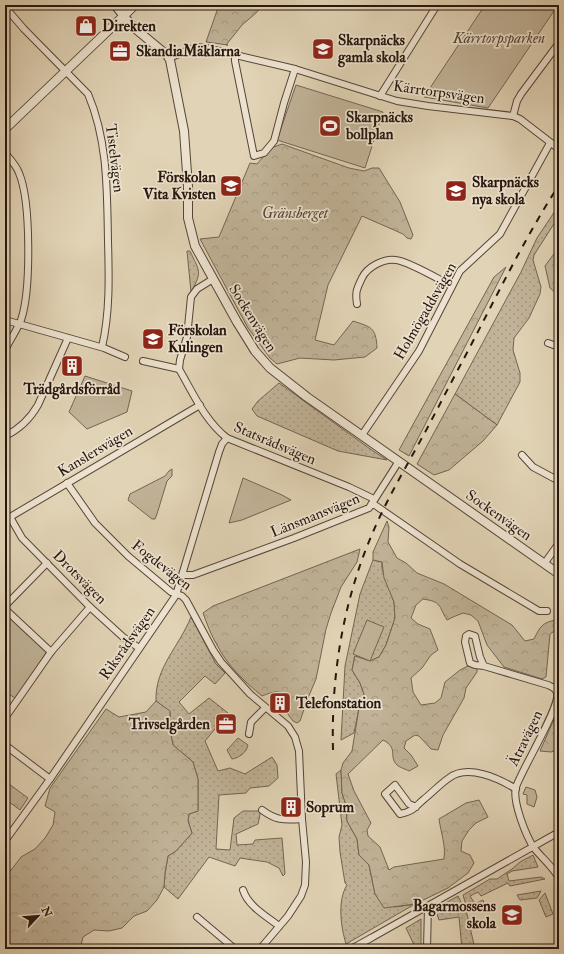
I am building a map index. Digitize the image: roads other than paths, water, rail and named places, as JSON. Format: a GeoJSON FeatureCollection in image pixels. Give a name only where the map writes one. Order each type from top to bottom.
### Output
{"type":"FeatureCollection","features":[{"type":"Feature","properties":{"kind":"street"},"geometry":{"type":"LineString","coordinates":[[115,5],[124,17],[169,58]]}},
{"type":"Feature","properties":{"kind":"street"},"geometry":{"type":"LineString","coordinates":[[5,129],[136,5]]}},
{"type":"Feature","properties":{"kind":"street"},"geometry":{"type":"LineString","coordinates":[[380,96],[437,5]]}},
{"type":"Feature","properties":{"kind":"street","name":"Tistelvägen"},"geometry":{"type":"LineString","coordinates":[[5,7],[24,29],[88,94],[94,108],[104,154],[107,192],[108,263],[106,328],[102,347]]}},
{"type":"Feature","properties":{"kind":"street","name":"Kärrtorpsvägen"},"geometry":{"type":"LineString","coordinates":[[169,58],[196,47],[206,48],[295,69],[397,101],[513,116],[520,119],[559,149]]}},
{"type":"Feature","properties":{"kind":"street"},"geometry":{"type":"LineString","coordinates":[[513,116],[517,102],[522,94],[558,48]]}},
{"type":"Feature","properties":{"kind":"street"},"geometry":{"type":"LineString","coordinates":[[235,55],[254,156],[264,153],[274,141],[295,69]]}},
{"type":"Feature","properties":{"kind":"street","name":"Sockenvägen"},"geometry":{"type":"LineString","coordinates":[[169,58],[172,64],[184,130],[190,228],[195,246],[237,322],[262,360],[307,397],[559,574]]}},
{"type":"Feature","properties":{"kind":"street","name":"Holmögaddsvägen"},"geometry":{"type":"LineString","coordinates":[[362,435],[419,351],[460,271],[500,234],[550,143]]}},
{"type":"Feature","properties":{"kind":"street"},"geometry":{"type":"LineString","coordinates":[[5,153],[15,164],[20,175],[25,201],[28,259],[27,287],[21,319],[5,350]]}},
{"type":"Feature","properties":{"kind":"street"},"geometry":{"type":"LineString","coordinates":[[357,304],[356,292],[364,274],[368,269],[377,263],[391,260],[409,264],[452,286]]}},
{"type":"Feature","properties":{"kind":"street"},"geometry":{"type":"LineString","coordinates":[[143,361],[179,369],[180,360],[187,337],[190,297],[197,289],[213,278]]}},
{"type":"Feature","properties":{"kind":"street"},"geometry":{"type":"LineString","coordinates":[[5,320],[102,347],[125,357]]}},
{"type":"Feature","properties":{"kind":"street"},"geometry":{"type":"LineString","coordinates":[[5,436],[21,426],[32,415],[68,338]]}},
{"type":"Feature","properties":{"kind":"street"},"geometry":{"type":"LineString","coordinates":[[548,344],[559,347]]}},
{"type":"Feature","properties":{"kind":"street","name":"Statsrådsvägen"},"geometry":{"type":"LineString","coordinates":[[179,369],[211,423],[227,438],[350,487],[373,501]]}},
{"type":"Feature","properties":{"kind":"street","name":"Kanslersvägen"},"geometry":{"type":"LineString","coordinates":[[8,518],[200,405]]}},
{"type":"Feature","properties":{"kind":"street","name":"Riksrådsvägen"},"geometry":{"type":"LineString","coordinates":[[5,841],[177,594],[219,452],[222,444],[227,438]]}},
{"type":"Feature","properties":{"kind":"street"},"geometry":{"type":"LineString","coordinates":[[522,455],[533,467],[559,481]]}},
{"type":"Feature","properties":{"kind":"street"},"geometry":{"type":"LineString","coordinates":[[373,501],[398,461]]}},
{"type":"Feature","properties":{"kind":"street","name":"Fogdevägen"},"geometry":{"type":"LineString","coordinates":[[67,482],[94,523],[128,556],[171,592],[182,596],[189,603],[213,650],[221,662],[250,694],[288,726],[295,737],[299,751],[302,819],[306,862],[305,885],[296,905],[260,949]]}},
{"type":"Feature","properties":{"kind":"street","name":"Länsmansvägen"},"geometry":{"type":"LineString","coordinates":[[183,575],[193,575],[294,538],[369,508],[373,501],[460,564],[539,611],[547,611]]}},
{"type":"Feature","properties":{"kind":"street","name":"Drotsvägen"},"geometry":{"type":"LineString","coordinates":[[8,518],[22,538],[90,607],[123,637],[139,648]]}},
{"type":"Feature","properties":{"kind":"street"},"geometry":{"type":"LineString","coordinates":[[544,564],[559,543]]}},
{"type":"Feature","properties":{"kind":"street"},"geometry":{"type":"LineString","coordinates":[[47,563],[5,608],[51,652]]}},
{"type":"Feature","properties":{"kind":"street"},"geometry":{"type":"LineString","coordinates":[[5,718],[51,652],[90,607]]}},
{"type":"Feature","properties":{"kind":"street","name":"Ätravägen"},"geometry":{"type":"LineString","coordinates":[[484,666],[480,658],[475,636],[469,634],[466,636],[465,642],[470,663],[548,685],[553,687],[557,693],[557,698],[551,714],[516,789],[518,812],[533,846],[559,878]]}},
{"type":"Feature","properties":{"kind":"street"},"geometry":{"type":"LineString","coordinates":[[249,734],[251,722],[265,708]]}},
{"type":"Feature","properties":{"kind":"street"},"geometry":{"type":"LineString","coordinates":[[5,745],[50,778]]}},
{"type":"Feature","properties":{"kind":"street"},"geometry":{"type":"LineString","coordinates":[[416,807],[409,804],[395,786],[385,794],[400,814],[409,813],[416,807],[450,777],[466,772],[483,774],[506,783],[516,789]]}},
{"type":"Feature","properties":{"kind":"street"},"geometry":{"type":"LineString","coordinates":[[262,810],[271,817],[281,820],[302,819]]}},
{"type":"Feature","properties":{"kind":"street"},"geometry":{"type":"LineString","coordinates":[[351,949],[559,832]]}},
{"type":"Feature","properties":{"kind":"street"},"geometry":{"type":"LineString","coordinates":[[243,890],[246,898],[251,904],[279,926]]}},
{"type":"Feature","properties":{"kind":"street"},"geometry":{"type":"LineString","coordinates":[[428,906],[428,949]]}},
{"type":"Feature","properties":{"kind":"street"},"geometry":{"type":"LineString","coordinates":[[197,917],[235,949]]}},
{"type":"Feature","properties":{"kind":"railway"},"geometry":{"type":"LineString","coordinates":[[333,750],[334,694],[341,639],[354,585],[373,532],[390,495],[428,427],[520,251],[559,185]]}},
{"type":"Feature","properties":{"kind":"place","name":"Direkten"},"geometry":{"type":"Point","coordinates":[86,26]}},
{"type":"Feature","properties":{"kind":"place","name":"Skarpnäcks gamla skola"},"geometry":{"type":"Point","coordinates":[323,49]}},
{"type":"Feature","properties":{"kind":"place","name":"SkandiaMäklarna"},"geometry":{"type":"Point","coordinates":[120,51]}},
{"type":"Feature","properties":{"kind":"place","name":"Skarpnäcks bollplan"},"geometry":{"type":"Point","coordinates":[330,126]}},
{"type":"Feature","properties":{"kind":"place","name":"Förskolan Vita Kvisten"},"geometry":{"type":"Point","coordinates":[231,186]}},
{"type":"Feature","properties":{"kind":"place","name":"Skarpnäcks nya skola"},"geometry":{"type":"Point","coordinates":[456,191]}},
{"type":"Feature","properties":{"kind":"place","name":"Förskolan Kulingen"},"geometry":{"type":"Point","coordinates":[153,339]}},
{"type":"Feature","properties":{"kind":"place","name":"Trädgårdsförråd"},"geometry":{"type":"Point","coordinates":[72,366]}},
{"type":"Feature","properties":{"kind":"place","name":"Telefonstation"},"geometry":{"type":"Point","coordinates":[280,703]}},
{"type":"Feature","properties":{"kind":"place","name":"Trivselgården"},"geometry":{"type":"Point","coordinates":[226,724]}},
{"type":"Feature","properties":{"kind":"place","name":"Soprum"},"geometry":{"type":"Point","coordinates":[291,807]}},
{"type":"Feature","properties":{"kind":"place","name":"Bagarmossens skola"},"geometry":{"type":"Point","coordinates":[512,915]}},
{"type":"Feature","properties":{"kind":"park label","name":"Kärrtorpsparken"},"geometry":{"type":"Point","coordinates":[499,38]}},
{"type":"Feature","properties":{"kind":"park label","name":"Gränsberget"},"geometry":{"type":"Point","coordinates":[295,213]}}]}
